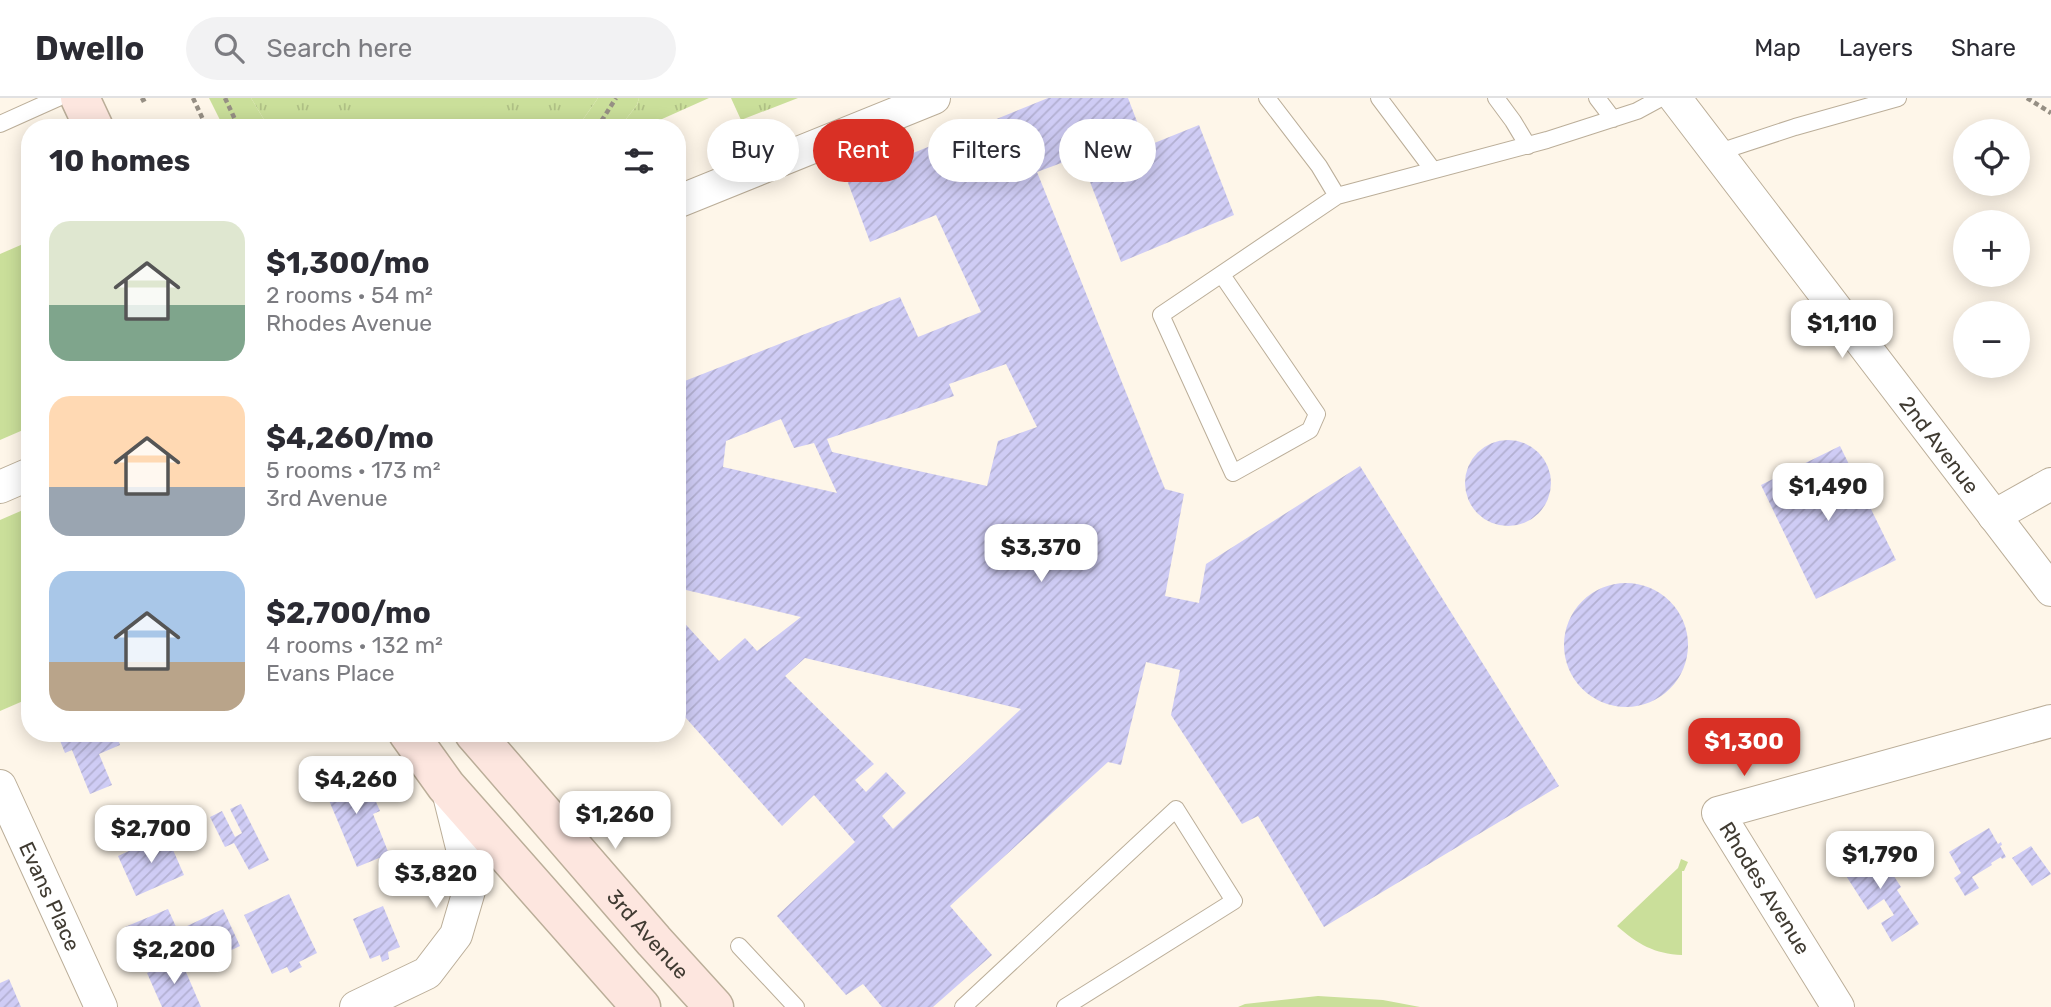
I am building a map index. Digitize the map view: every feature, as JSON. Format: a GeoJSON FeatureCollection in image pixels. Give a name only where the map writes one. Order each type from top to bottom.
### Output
{"type":"FeatureCollection","features":[{"type":"Feature","properties":{"kind":"street"},"geometry":{"type":"LineString","coordinates":[[80,98],[90,119]]}},
{"type":"Feature","properties":{"kind":"street"},"geometry":{"type":"LineString","coordinates":[[686,198],[934,98]]}},
{"type":"Feature","properties":{"kind":"street","name":"2nd Avenue"},"geometry":{"type":"LineString","coordinates":[[1675,98],[2051,590]]}},
{"type":"Feature","properties":{"kind":"street"},"geometry":{"type":"LineString","coordinates":[[0,487],[21,478]]}},
{"type":"Feature","properties":{"kind":"street"},"geometry":{"type":"LineString","coordinates":[[1994,516],[2051,484]]}},
{"type":"Feature","properties":{"kind":"street","name":"Rhodes Avenue"},"geometry":{"type":"LineString","coordinates":[[1838,1007],[1718,813],[2051,721]]}},
{"type":"Feature","properties":{"kind":"street"},"geometry":{"type":"LineString","coordinates":[[414,742],[446,786],[641,1007]]}},
{"type":"Feature","properties":{"kind":"street","name":"3rd Avenue"},"geometry":{"type":"LineString","coordinates":[[482,742],[705,1004]]}},
{"type":"Feature","properties":{"kind":"street","name":"Evans Place"},"geometry":{"type":"LineString","coordinates":[[0,786],[100,1007]]}},
{"type":"Feature","properties":{"kind":"street"},"geometry":{"type":"LineString","coordinates":[[356,1007],[427,973],[456,935],[471,884],[446,786]]}},
{"type":"Feature","properties":{"kind":"lane"},"geometry":{"type":"LineString","coordinates":[[0,124],[58,98]]}},
{"type":"Feature","properties":{"kind":"lane"},"geometry":{"type":"LineString","coordinates":[[1267,98],[1319,166],[1338,196]]}},
{"type":"Feature","properties":{"kind":"lane"},"geometry":{"type":"LineString","coordinates":[[1379,98],[1433,170]]}},
{"type":"Feature","properties":{"kind":"lane"},"geometry":{"type":"LineString","coordinates":[[1496,98],[1528,146]]}},
{"type":"Feature","properties":{"kind":"lane"},"geometry":{"type":"LineString","coordinates":[[1597,98],[1613,119]]}},
{"type":"Feature","properties":{"kind":"lane"},"geometry":{"type":"LineString","coordinates":[[1222,275],[1317,414],[1310,430],[1233,473],[1161,315],[1338,196],[1528,146],[1637,111],[1661,98]]}},
{"type":"Feature","properties":{"kind":"lane"},"geometry":{"type":"LineString","coordinates":[[1716,153],[1898,98]]}},
{"type":"Feature","properties":{"kind":"lane"},"geometry":{"type":"LineString","coordinates":[[962,1007],[1176,809],[1234,901],[1065,1007]]}},
{"type":"Feature","properties":{"kind":"lane"},"geometry":{"type":"LineString","coordinates":[[739,946],[796,1007]]}},
{"type":"Feature","properties":{"kind":"path"},"geometry":{"type":"LineString","coordinates":[[141,101],[147,98]]}},
{"type":"Feature","properties":{"kind":"path"},"geometry":{"type":"LineString","coordinates":[[193,98],[202,119]]}},
{"type":"Feature","properties":{"kind":"path"},"geometry":{"type":"LineString","coordinates":[[225,98],[235,119]]}},
{"type":"Feature","properties":{"kind":"path"},"geometry":{"type":"LineString","coordinates":[[603,119],[616,98]]}},
{"type":"Feature","properties":{"kind":"path"},"geometry":{"type":"LineString","coordinates":[[2027,98],[2051,113]]}},
{"type":"Feature","properties":{"kind":"green space"},"geometry":{"type":"Polygon","coordinates":[[[209,98],[251,98],[264,119],[220,119],[209,98]]]}},
{"type":"Feature","properties":{"kind":"green space"},"geometry":{"type":"Polygon","coordinates":[[[251,98],[598,98],[583,119],[264,119],[251,98]]]}},
{"type":"Feature","properties":{"kind":"green space"},"geometry":{"type":"Polygon","coordinates":[[[349,98],[501,98],[458,119],[360,119],[349,98]]]}},
{"type":"Feature","properties":{"kind":"green space"},"geometry":{"type":"Polygon","coordinates":[[[598,98],[639,98],[626,119],[583,119],[598,98]]]}},
{"type":"Feature","properties":{"kind":"green space"},"geometry":{"type":"Polygon","coordinates":[[[639,98],[709,98],[662,119],[626,119],[639,98]]]}},
{"type":"Feature","properties":{"kind":"green space"},"geometry":{"type":"Polygon","coordinates":[[[731,98],[798,98],[744,119],[741,119],[731,98]]]}},
{"type":"Feature","properties":{"kind":"green space"},"geometry":{"type":"Polygon","coordinates":[[[21,245],[21,431],[0,440],[0,254],[21,245]]]}},
{"type":"Feature","properties":{"kind":"green space"},"geometry":{"type":"Polygon","coordinates":[[[21,511],[21,702],[0,711],[0,520],[21,511]]]}},
{"type":"Feature","properties":{"kind":"green space"},"geometry":{"type":"Polygon","coordinates":[[[1681,859],[1688,862],[1682,871],[1682,955],[1663,953],[1647,947],[1617,926],[1678,868],[1681,859]]]}},
{"type":"Feature","properties":{"kind":"green space"},"geometry":{"type":"Polygon","coordinates":[[[1318,996],[1383,1000],[1420,1007],[1238,1007],[1318,996]]]}},
{"type":"Feature","properties":{"kind":"building"},"geometry":{"type":"Polygon","coordinates":[[[1048,98],[1128,98],[1136,119],[1059,119],[1059,164],[1045,169],[1045,119],[997,119],[1048,98]]]}},
{"type":"Feature","properties":{"kind":"building"},"geometry":{"type":"Polygon","coordinates":[[[1199,125],[1234,215],[1121,262],[1090,182],[1156,182],[1156,142],[1199,125]]]}},
{"type":"Feature","properties":{"kind":"building"},"geometry":{"type":"Polygon","coordinates":[[[928,147],[928,182],[1041,182],[1165,489],[1184,494],[1165,596],[1199,603],[1206,564],[1360,466],[1559,786],[1324,927],[1258,816],[1242,824],[1171,715],[1180,670],[1146,662],[1121,765],[1108,762],[950,906],[992,955],[933,1007],[882,1007],[863,984],[846,995],[777,916],[855,842],[814,795],[782,826],[686,718],[686,625],[719,661],[745,638],[757,651],[801,617],[686,590],[686,380],[900,297],[918,337],[981,312],[936,215],[870,242],[848,182],[914,182],[914,153],[928,147]],[[1006,364],[949,384],[954,396],[827,439],[832,452],[987,486],[998,441],[1037,427],[1006,364]],[[781,419],[726,441],[723,467],[837,493],[814,443],[794,448],[781,419]],[[805,658],[785,676],[874,764],[855,780],[866,792],[886,772],[906,793],[882,816],[893,829],[1021,709],[805,658]]]}},
{"type":"Feature","properties":{"kind":"building"},"geometry":{"type":"Polygon","coordinates":[[[1500,440],[1516,440],[1539,452],[1548,466],[1551,483],[1548,500],[1539,514],[1516,526],[1500,526],[1484,519],[1472,507],[1465,491],[1465,475],[1472,459],[1484,447],[1500,440]]]}},
{"type":"Feature","properties":{"kind":"building"},"geometry":{"type":"Polygon","coordinates":[[[1840,446],[1896,560],[1816,599],[1761,485],[1840,446]]]}},
{"type":"Feature","properties":{"kind":"building"},"geometry":{"type":"Polygon","coordinates":[[[1626,583],[1650,587],[1670,601],[1684,621],[1688,645],[1684,669],[1670,689],[1650,703],[1626,707],[1602,703],[1582,689],[1568,669],[1564,645],[1568,621],[1582,601],[1602,587],[1626,583]]]}},
{"type":"Feature","properties":{"kind":"building"},"geometry":{"type":"Polygon","coordinates":[[[61,742],[119,742],[120,745],[99,754],[112,785],[90,794],[72,750],[65,753],[61,742]]]}},
{"type":"Feature","properties":{"kind":"building"},"geometry":{"type":"Polygon","coordinates":[[[350,766],[361,792],[370,788],[380,811],[373,814],[389,854],[357,867],[320,779],[350,766]]]}},
{"type":"Feature","properties":{"kind":"building"},"geometry":{"type":"Polygon","coordinates":[[[241,804],[269,860],[249,870],[234,843],[225,847],[210,817],[222,811],[235,837],[242,833],[230,809],[241,804]]]}},
{"type":"Feature","properties":{"kind":"building"},"geometry":{"type":"Polygon","coordinates":[[[1989,828],[1998,844],[2001,842],[2000,846],[2006,857],[2001,857],[1972,877],[1979,888],[1965,896],[1954,878],[1961,873],[1949,852],[1989,828]]]}},
{"type":"Feature","properties":{"kind":"building"},"geometry":{"type":"Polygon","coordinates":[[[166,834],[184,875],[136,896],[118,856],[166,834]]]}},
{"type":"Feature","properties":{"kind":"building"},"geometry":{"type":"Polygon","coordinates":[[[2031,846],[2051,874],[2032,886],[2012,858],[2031,846]]]}},
{"type":"Feature","properties":{"kind":"building"},"geometry":{"type":"Polygon","coordinates":[[[1875,847],[1901,887],[1897,890],[1919,924],[1892,942],[1881,923],[1894,915],[1884,899],[1868,910],[1841,868],[1875,847]]]}},
{"type":"Feature","properties":{"kind":"building"},"geometry":{"type":"Polygon","coordinates":[[[289,894],[317,953],[299,962],[302,967],[290,973],[287,967],[272,974],[244,915],[289,894]]]}},
{"type":"Feature","properties":{"kind":"building"},"geometry":{"type":"Polygon","coordinates":[[[383,906],[400,947],[388,952],[389,959],[382,962],[380,955],[370,959],[353,919],[383,906]]]}},
{"type":"Feature","properties":{"kind":"building"},"geometry":{"type":"Polygon","coordinates":[[[168,909],[181,938],[138,956],[125,927],[168,909]]]}},
{"type":"Feature","properties":{"kind":"building"},"geometry":{"type":"Polygon","coordinates":[[[223,909],[240,946],[202,964],[185,927],[223,909]]]}},
{"type":"Feature","properties":{"kind":"building"},"geometry":{"type":"Polygon","coordinates":[[[180,958],[201,1007],[162,1007],[147,973],[180,958]]]}},
{"type":"Feature","properties":{"kind":"building"},"geometry":{"type":"Polygon","coordinates":[[[9,979],[21,1007],[0,1007],[0,983],[9,979]]]}}]}
